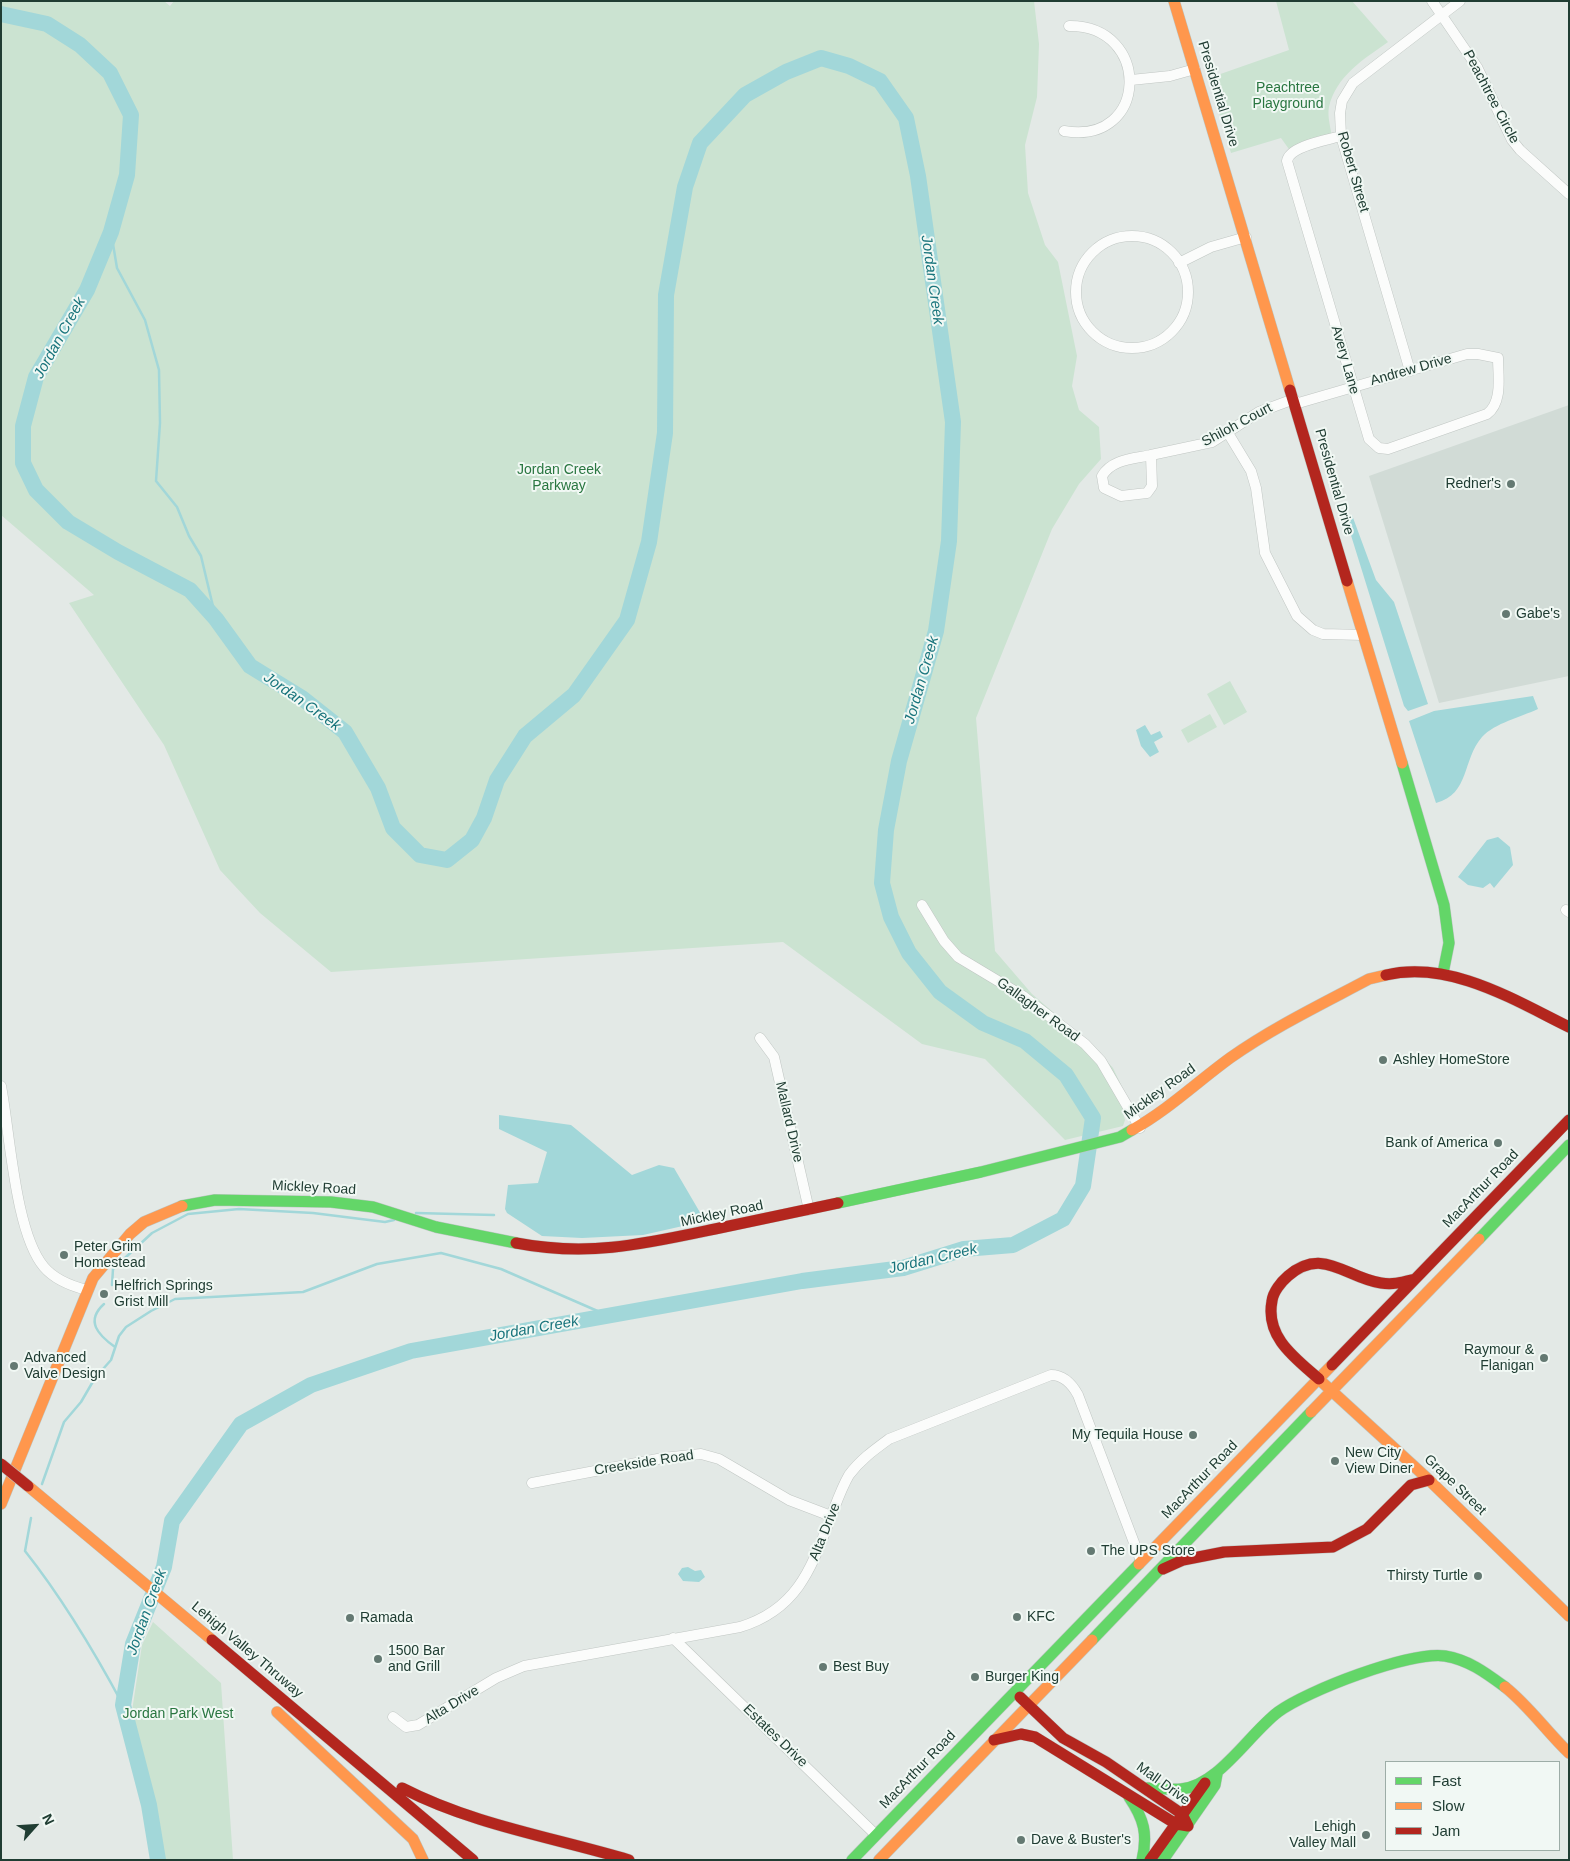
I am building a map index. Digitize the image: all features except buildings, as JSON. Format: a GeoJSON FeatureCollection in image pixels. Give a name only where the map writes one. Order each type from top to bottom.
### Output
{"type":"FeatureCollection","features":[{"type":"Feature","properties":{"kind":"main road","name":"Presidential Drive"},"geometry":{"type":"LineString","coordinates":[[1174,1],[1295,401],[1446,912],[1448,943],[1443,973]]}},
{"type":"Feature","properties":{"kind":"main road","name":"Mickley Road"},"geometry":{"type":"LineString","coordinates":[[1,1504],[87,1290],[100,1266],[130,1234],[160,1213],[190,1202],[215,1200],[331,1202],[392,1212],[420,1222],[544,1248],[598,1250],[657,1243],[1054,1154],[1120,1137],[1140,1128],[1229,1059],[1260,1038],[1369,979],[1407,970],[1443,973],[1486,988],[1569,1027]]}},
{"type":"Feature","properties":{"kind":"main road","name":"MacArthur Road"},"geometry":{"type":"LineString","coordinates":[[852,1860],[1569,1120]]}},
{"type":"Feature","properties":{"kind":"main road"},"geometry":{"type":"LineString","coordinates":[[879,1860],[1569,1145]]}},
{"type":"Feature","properties":{"kind":"main road","name":"Grape Street"},"geometry":{"type":"LineString","coordinates":[[1416,1278],[1397,1285],[1377,1284],[1334,1265],[1318,1262],[1300,1267],[1292,1272],[1273,1296],[1270,1306],[1272,1326],[1281,1343],[1429,1480],[1569,1616]]}},
{"type":"Feature","properties":{"kind":"main road","name":"Lehigh Valley Thruway"},"geometry":{"type":"LineString","coordinates":[[1,1464],[473,1860]]}},
{"type":"Feature","properties":{"kind":"main road"},"geometry":{"type":"LineString","coordinates":[[1,1480],[16,1492]]}},
{"type":"Feature","properties":{"kind":"main road"},"geometry":{"type":"LineString","coordinates":[[1153,1574],[1183,1560],[1201,1555],[1318,1549],[1344,1543],[1367,1529],[1410,1485],[1429,1480]]}},
{"type":"Feature","properties":{"kind":"main road"},"geometry":{"type":"LineString","coordinates":[[1150,1860],[1182,1814],[1213,1776],[1254,1733],[1278,1712],[1308,1694],[1344,1679],[1421,1657],[1444,1656],[1473,1664],[1507,1689],[1527,1707],[1544,1729],[1569,1753]]}},
{"type":"Feature","properties":{"kind":"main road","name":"Mall Drive"},"geometry":{"type":"LineString","coordinates":[[1014,1692],[1063,1738],[1147,1788],[1182,1814],[1188,1826]]}},
{"type":"Feature","properties":{"kind":"main road","name":"Lehigh Valley Thruway"},"geometry":{"type":"LineString","coordinates":[[423,1860],[413,1840],[273,1708],[424,1835]]}},
{"type":"Feature","properties":{"kind":"main road","name":"Mall Drive"},"geometry":{"type":"LineString","coordinates":[[994,1740],[1021,1734],[1035,1737],[1176,1824],[1188,1826]]}},
{"type":"Feature","properties":{"kind":"main road"},"geometry":{"type":"LineString","coordinates":[[356,1761],[423,1800],[448,1812],[629,1860]]}},
{"type":"Feature","properties":{"kind":"main road"},"geometry":{"type":"LineString","coordinates":[[1147,1788],[1183,1789],[1213,1776]]}},
{"type":"Feature","properties":{"kind":"main road"},"geometry":{"type":"LineString","coordinates":[[1163,1860],[1215,1785],[1213,1776]]}},
{"type":"Feature","properties":{"kind":"main road"},"geometry":{"type":"LineString","coordinates":[[1126,1793],[1142,1816],[1147,1840],[1142,1860]]}},
{"type":"Feature","properties":{"kind":"street","name":"Peachtree Circle"},"geometry":{"type":"LineString","coordinates":[[1432,1],[1477,67],[1512,140],[1520,150],[1569,194]]}},
{"type":"Feature","properties":{"kind":"street"},"geometry":{"type":"LineString","coordinates":[[1441,15],[1460,1]]}},
{"type":"Feature","properties":{"kind":"street","name":"Robert Street"},"geometry":{"type":"LineString","coordinates":[[1410,371],[1341,136],[1340,113],[1342,101],[1352,83],[1441,15]]}},
{"type":"Feature","properties":{"kind":"street"},"geometry":{"type":"LineString","coordinates":[[1064,131],[1089,132],[1109,124],[1123,108],[1128,98],[1131,80],[1126,59],[1112,40],[1096,30],[1069,26]]}},
{"type":"Feature","properties":{"kind":"street"},"geometry":{"type":"LineString","coordinates":[[1131,80],[1170,76],[1195,69]]}},
{"type":"Feature","properties":{"kind":"street","name":"Avery Lane"},"geometry":{"type":"LineString","coordinates":[[1341,136],[1295,150],[1288,156],[1287,161],[1369,439],[1379,448],[1388,449],[1492,410],[1498,399],[1498,358]]}},
{"type":"Feature","properties":{"kind":"street"},"geometry":{"type":"LineString","coordinates":[[1121,236],[1144,236],[1164,246],[1179,264],[1188,283],[1188,304],[1179,325],[1163,341],[1143,348],[1122,348],[1103,340],[1088,325],[1078,302],[1078,279],[1086,258],[1102,244],[1121,236]]}},
{"type":"Feature","properties":{"kind":"street"},"geometry":{"type":"LineString","coordinates":[[1179,264],[1211,247],[1246,237]]}},
{"type":"Feature","properties":{"kind":"street","name":"Andrew Drive"},"geometry":{"type":"LineString","coordinates":[[1295,401],[1353,387],[1467,354],[1483,354],[1498,358]]}},
{"type":"Feature","properties":{"kind":"street","name":"Shiloh Court"},"geometry":{"type":"LineString","coordinates":[[1151,455],[1152,486],[1147,493],[1121,496],[1104,488],[1102,476],[1112,465],[1121,461],[1151,455],[1200,446],[1228,433],[1260,412],[1295,401]]}},
{"type":"Feature","properties":{"kind":"street"},"geometry":{"type":"LineString","coordinates":[[1228,433],[1251,471],[1256,488],[1266,553],[1297,616],[1313,630],[1323,634],[1363,635]]}},
{"type":"Feature","properties":{"kind":"street","name":"Gallagher Road"},"geometry":{"type":"LineString","coordinates":[[922,905],[944,941],[958,956],[1024,996],[1101,1061],[1140,1128]]}},
{"type":"Feature","properties":{"kind":"street","name":"Mallard Drive"},"geometry":{"type":"LineString","coordinates":[[760,1038],[774,1057],[809,1210]]}},
{"type":"Feature","properties":{"kind":"street"},"geometry":{"type":"LineString","coordinates":[[1,1086],[20,1203],[30,1244],[43,1266],[51,1275],[62,1282],[87,1290]]}},
{"type":"Feature","properties":{"kind":"street","name":"Alta Drive"},"geometry":{"type":"LineString","coordinates":[[392,1717],[402,1725],[410,1727],[426,1721],[496,1678],[524,1666],[740,1627],[752,1623],[778,1609],[799,1587],[809,1571],[848,1476],[870,1453],[889,1439],[1035,1380],[1058,1376],[1074,1387],[1141,1561]]}},
{"type":"Feature","properties":{"kind":"street","name":"Creekside Road"},"geometry":{"type":"LineString","coordinates":[[532,1483],[663,1458],[701,1454],[719,1459],[789,1500],[831,1516]]}},
{"type":"Feature","properties":{"kind":"street","name":"Estates Drive"},"geometry":{"type":"LineString","coordinates":[[674,1638],[876,1835]]}},
{"type":"Feature","properties":{"kind":"shaded area"},"geometry":{"type":"Polygon","coordinates":[[[1569,405],[1569,676],[1439,703],[1369,476],[1569,405]]]}},
{"type":"Feature","properties":{"kind":"green space","name":"Jordan Creek Parkway"},"geometry":{"type":"Polygon","coordinates":[[[1,1],[164,1],[170,6],[174,1],[1034,1],[1039,44],[1037,97],[1025,145],[1028,193],[1045,245],[1058,262],[1077,356],[1072,386],[1079,410],[1099,427],[1101,459],[1079,484],[1052,529],[976,718],[995,951],[1032,994],[1096,1049],[1113,1068],[1131,1106],[1123,1113],[1125,1120],[1123,1126],[1065,1140],[985,1059],[922,1044],[783,942],[331,972],[260,913],[220,870],[164,745],[69,603],[94,595],[1,515],[1,1]]]}},
{"type":"Feature","properties":{"kind":"green space","name":"Peachtree Playground"},"geometry":{"type":"Polygon","coordinates":[[[1276,1],[1352,1],[1388,42],[1352,69],[1338,86],[1329,107],[1332,138],[1291,152],[1281,138],[1231,153],[1209,78],[1289,50],[1276,1]]]}},
{"type":"Feature","properties":{"kind":"green space"},"geometry":{"type":"Polygon","coordinates":[[[1230,681],[1247,712],[1224,725],[1207,694],[1230,681]]]}},
{"type":"Feature","properties":{"kind":"green space"},"geometry":{"type":"Polygon","coordinates":[[[1210,714],[1217,727],[1188,743],[1181,730],[1210,714]]]}},
{"type":"Feature","properties":{"kind":"green space","name":"Jordan Park West"},"geometry":{"type":"Polygon","coordinates":[[[153,1622],[221,1683],[233,1860],[162,1860],[156,1818],[132,1711],[142,1645],[153,1622]]]}},
{"type":"Feature","properties":{"kind":"water"},"geometry":{"type":"Polygon","coordinates":[[[1352,515],[1376,580],[1394,602],[1428,704],[1408,711],[1404,706],[1345,516],[1352,515]]]}},
{"type":"Feature","properties":{"kind":"water"},"geometry":{"type":"Polygon","coordinates":[[[1533,696],[1538,709],[1501,724],[1487,732],[1476,746],[1455,792],[1447,799],[1436,803],[1409,721],[1434,711],[1533,696]]]}},
{"type":"Feature","properties":{"kind":"water"},"geometry":{"type":"Polygon","coordinates":[[[1145,725],[1151,735],[1160,731],[1163,737],[1154,742],[1159,752],[1150,757],[1141,746],[1136,730],[1145,725]]]}},
{"type":"Feature","properties":{"kind":"water"},"geometry":{"type":"Polygon","coordinates":[[[1498,837],[1510,847],[1513,865],[1494,888],[1490,883],[1483,888],[1468,885],[1458,877],[1487,840],[1498,837]]]}},
{"type":"Feature","properties":{"kind":"water"},"geometry":{"type":"Polygon","coordinates":[[[499,1115],[571,1125],[632,1175],[659,1165],[674,1168],[705,1221],[643,1235],[582,1238],[542,1236],[507,1213],[505,1209],[508,1185],[538,1183],[547,1152],[499,1129],[499,1115]]]}},
{"type":"Feature","properties":{"kind":"water"},"geometry":{"type":"Polygon","coordinates":[[[688,1567],[695,1571],[701,1570],[705,1577],[699,1582],[683,1581],[678,1574],[682,1568],[688,1567]]]}},
{"type":"Feature","properties":{"kind":"waterway","name":"Jordan Creek"},"geometry":{"type":"LineString","coordinates":[[1,14],[47,24],[80,45],[110,73],[131,115],[127,175],[111,232],[87,290],[36,377],[23,426],[23,463],[36,490],[68,522],[118,552],[190,590],[216,619],[250,666],[302,698],[345,732],[378,788],[393,828],[420,855],[447,860],[472,840],[484,818],[497,780],[525,736],[574,695],[627,620],[649,542],[665,433],[666,295],[685,187],[700,143],[745,95],[786,72],[821,58],[849,66],[880,81],[906,118],[918,176],[953,422],[949,541],[936,631],[899,761],[886,830],[882,883],[891,917],[909,953],[940,992],[983,1023],[1025,1041],[1066,1075],[1093,1118],[1083,1186],[1063,1219],[1013,1245],[964,1249],[903,1268],[802,1281],[411,1351],[311,1385],[241,1424],[172,1521],[164,1567],[133,1644],[123,1705],[149,1805],[158,1860]]}},
{"type":"Feature","properties":{"kind":"waterway","name":"Jordan Creek"},"geometry":{"type":"LineString","coordinates":[[111,232],[117,268],[145,320],[159,370],[160,423],[156,481],[177,507],[189,536],[201,556],[216,619]]}},
{"type":"Feature","properties":{"kind":"waterway"},"geometry":{"type":"LineString","coordinates":[[112,1285],[113,1269],[152,1233],[188,1214],[239,1209],[313,1213],[385,1222],[394,1220]]}},
{"type":"Feature","properties":{"kind":"waterway"},"geometry":{"type":"LineString","coordinates":[[416,1213],[494,1215]]}},
{"type":"Feature","properties":{"kind":"waterway"},"geometry":{"type":"LineString","coordinates":[[42,1484],[64,1422],[81,1402],[95,1378],[111,1360],[119,1336],[126,1327],[175,1299],[303,1292],[377,1264],[441,1253],[501,1269],[609,1316]]}},
{"type":"Feature","properties":{"kind":"waterway"},"geometry":{"type":"LineString","coordinates":[[104,1304],[95,1316],[96,1327],[103,1338],[115,1347]]}},
{"type":"Feature","properties":{"kind":"waterway"},"geometry":{"type":"LineString","coordinates":[[31,1518],[25,1551],[77,1626],[123,1705]]}},
{"type":"Feature","properties":{"kind":"traffic: fast"},"geometry":{"type":"LineString","coordinates":[[1402,763],[1444,905],[1449,943],[1443,973]]}},
{"type":"Feature","properties":{"kind":"traffic: fast"},"geometry":{"type":"LineString","coordinates":[[838,1203],[981,1172],[1120,1137],[1132,1130]]}},
{"type":"Feature","properties":{"kind":"traffic: fast"},"geometry":{"type":"LineString","coordinates":[[1479,1239],[1569,1145]]}},
{"type":"Feature","properties":{"kind":"traffic: fast"},"geometry":{"type":"LineString","coordinates":[[182,1206],[215,1200],[331,1202],[373,1207],[436,1227],[516,1243]]}},
{"type":"Feature","properties":{"kind":"traffic: fast"},"geometry":{"type":"LineString","coordinates":[[1092,1640],[1311,1412]]}},
{"type":"Feature","properties":{"kind":"traffic: fast"},"geometry":{"type":"LineString","coordinates":[[852,1860],[1139,1564]]}},
{"type":"Feature","properties":{"kind":"traffic: fast"},"geometry":{"type":"LineString","coordinates":[[1147,1788],[1181,1789],[1195,1786],[1208,1779],[1220,1769],[1267,1722],[1292,1703],[1334,1684],[1384,1666],[1429,1656],[1445,1656],[1470,1664],[1505,1687]]}},
{"type":"Feature","properties":{"kind":"traffic: fast"},"geometry":{"type":"LineString","coordinates":[[1163,1860],[1215,1785],[1217,1774]]}},
{"type":"Feature","properties":{"kind":"traffic: fast"},"geometry":{"type":"LineString","coordinates":[[1129,1797],[1138,1812],[1143,1827],[1145,1842],[1142,1860]]}},
{"type":"Feature","properties":{"kind":"traffic: slow"},"geometry":{"type":"LineString","coordinates":[[1174,1],[1290,390]]}},
{"type":"Feature","properties":{"kind":"traffic: slow"},"geometry":{"type":"LineString","coordinates":[[1347,581],[1402,763]]}},
{"type":"Feature","properties":{"kind":"traffic: slow"},"geometry":{"type":"LineString","coordinates":[[1132,1130],[1158,1114],[1230,1058],[1264,1036],[1369,979],[1386,975]]}},
{"type":"Feature","properties":{"kind":"traffic: slow"},"geometry":{"type":"LineString","coordinates":[[1,1504],[93,1278],[130,1234],[144,1222],[182,1206]]}},
{"type":"Feature","properties":{"kind":"traffic: slow"},"geometry":{"type":"LineString","coordinates":[[1311,1412],[1479,1239]]}},
{"type":"Feature","properties":{"kind":"traffic: slow"},"geometry":{"type":"LineString","coordinates":[[1139,1564],[1332,1365]]}},
{"type":"Feature","properties":{"kind":"traffic: slow"},"geometry":{"type":"LineString","coordinates":[[1323,1383],[1429,1480],[1569,1616]]}},
{"type":"Feature","properties":{"kind":"traffic: slow"},"geometry":{"type":"LineString","coordinates":[[28,1486],[212,1640]]}},
{"type":"Feature","properties":{"kind":"traffic: slow"},"geometry":{"type":"LineString","coordinates":[[879,1860],[1092,1640]]}},
{"type":"Feature","properties":{"kind":"traffic: slow"},"geometry":{"type":"LineString","coordinates":[[1505,1687],[1522,1702],[1569,1753]]}},
{"type":"Feature","properties":{"kind":"traffic: slow"},"geometry":{"type":"LineString","coordinates":[[277,1712],[413,1839],[423,1860]]}},
{"type":"Feature","properties":{"kind":"traffic: jam"},"geometry":{"type":"LineString","coordinates":[[1290,390],[1347,581]]}},
{"type":"Feature","properties":{"kind":"traffic: jam"},"geometry":{"type":"LineString","coordinates":[[1386,975],[1410,972],[1434,973],[1458,978],[1504,995],[1569,1027]]}},
{"type":"Feature","properties":{"kind":"traffic: jam"},"geometry":{"type":"LineString","coordinates":[[1332,1365],[1569,1120]]}},
{"type":"Feature","properties":{"kind":"traffic: jam"},"geometry":{"type":"LineString","coordinates":[[516,1243],[568,1249],[616,1247],[640,1244],[838,1203]]}},
{"type":"Feature","properties":{"kind":"traffic: jam"},"geometry":{"type":"LineString","coordinates":[[1319,1379],[1292,1355],[1277,1336],[1271,1314],[1273,1298],[1283,1281],[1301,1267],[1312,1264],[1334,1266],[1368,1280],[1386,1284],[1415,1279]]}},
{"type":"Feature","properties":{"kind":"traffic: jam"},"geometry":{"type":"LineString","coordinates":[[1,1464],[28,1486]]}},
{"type":"Feature","properties":{"kind":"traffic: jam"},"geometry":{"type":"LineString","coordinates":[[1163,1569],[1183,1560],[1224,1552],[1333,1547],[1367,1529],[1411,1485],[1429,1480]]}},
{"type":"Feature","properties":{"kind":"traffic: jam"},"geometry":{"type":"LineString","coordinates":[[212,1640],[473,1860]]}},
{"type":"Feature","properties":{"kind":"traffic: jam"},"geometry":{"type":"LineString","coordinates":[[1020,1697],[1063,1738],[1106,1762],[1182,1814],[1188,1826]]}},
{"type":"Feature","properties":{"kind":"traffic: jam"},"geometry":{"type":"LineString","coordinates":[[994,1740],[1021,1734],[1035,1737],[1176,1824],[1188,1826]]}},
{"type":"Feature","properties":{"kind":"traffic: jam"},"geometry":{"type":"LineString","coordinates":[[1150,1860],[1205,1783]]}},
{"type":"Feature","properties":{"kind":"traffic: jam"},"geometry":{"type":"LineString","coordinates":[[402,1788],[429,1801],[485,1821],[629,1860]]}},
{"type":"Feature","properties":{"kind":"place","name":"Redner's"},"geometry":{"type":"Point","coordinates":[1511,484]}},
{"type":"Feature","properties":{"kind":"place","name":"Gabe's"},"geometry":{"type":"Point","coordinates":[1506,614]}},
{"type":"Feature","properties":{"kind":"place","name":"Ashley HomeStore"},"geometry":{"type":"Point","coordinates":[1383,1060]}},
{"type":"Feature","properties":{"kind":"place","name":"Bank of America"},"geometry":{"type":"Point","coordinates":[1498,1143]}},
{"type":"Feature","properties":{"kind":"place","name":"Peter Grim Homestead"},"geometry":{"type":"Point","coordinates":[64,1255]}},
{"type":"Feature","properties":{"kind":"place","name":"Helfrich Springs Grist Mill"},"geometry":{"type":"Point","coordinates":[104,1294]}},
{"type":"Feature","properties":{"kind":"place","name":"Raymour & Flanigan"},"geometry":{"type":"Point","coordinates":[1544,1358]}},
{"type":"Feature","properties":{"kind":"place","name":"Advanced Valve Design"},"geometry":{"type":"Point","coordinates":[14,1366]}},
{"type":"Feature","properties":{"kind":"place","name":"My Tequila House"},"geometry":{"type":"Point","coordinates":[1193,1435]}},
{"type":"Feature","properties":{"kind":"place","name":"New City View Diner"},"geometry":{"type":"Point","coordinates":[1335,1461]}},
{"type":"Feature","properties":{"kind":"place","name":"The UPS Store"},"geometry":{"type":"Point","coordinates":[1091,1551]}},
{"type":"Feature","properties":{"kind":"place","name":"Thirsty Turtle"},"geometry":{"type":"Point","coordinates":[1478,1576]}},
{"type":"Feature","properties":{"kind":"place","name":"KFC"},"geometry":{"type":"Point","coordinates":[1017,1617]}},
{"type":"Feature","properties":{"kind":"place","name":"Ramada"},"geometry":{"type":"Point","coordinates":[350,1618]}},
{"type":"Feature","properties":{"kind":"place","name":"1500 Bar and Grill"},"geometry":{"type":"Point","coordinates":[378,1659]}},
{"type":"Feature","properties":{"kind":"place","name":"Best Buy"},"geometry":{"type":"Point","coordinates":[823,1667]}},
{"type":"Feature","properties":{"kind":"place","name":"Burger King"},"geometry":{"type":"Point","coordinates":[975,1677]}},
{"type":"Feature","properties":{"kind":"place","name":"Lehigh Valley Mall"},"geometry":{"type":"Point","coordinates":[1366,1835]}},
{"type":"Feature","properties":{"kind":"place","name":"Dave & Buster's"},"geometry":{"type":"Point","coordinates":[1021,1840]}}]}
